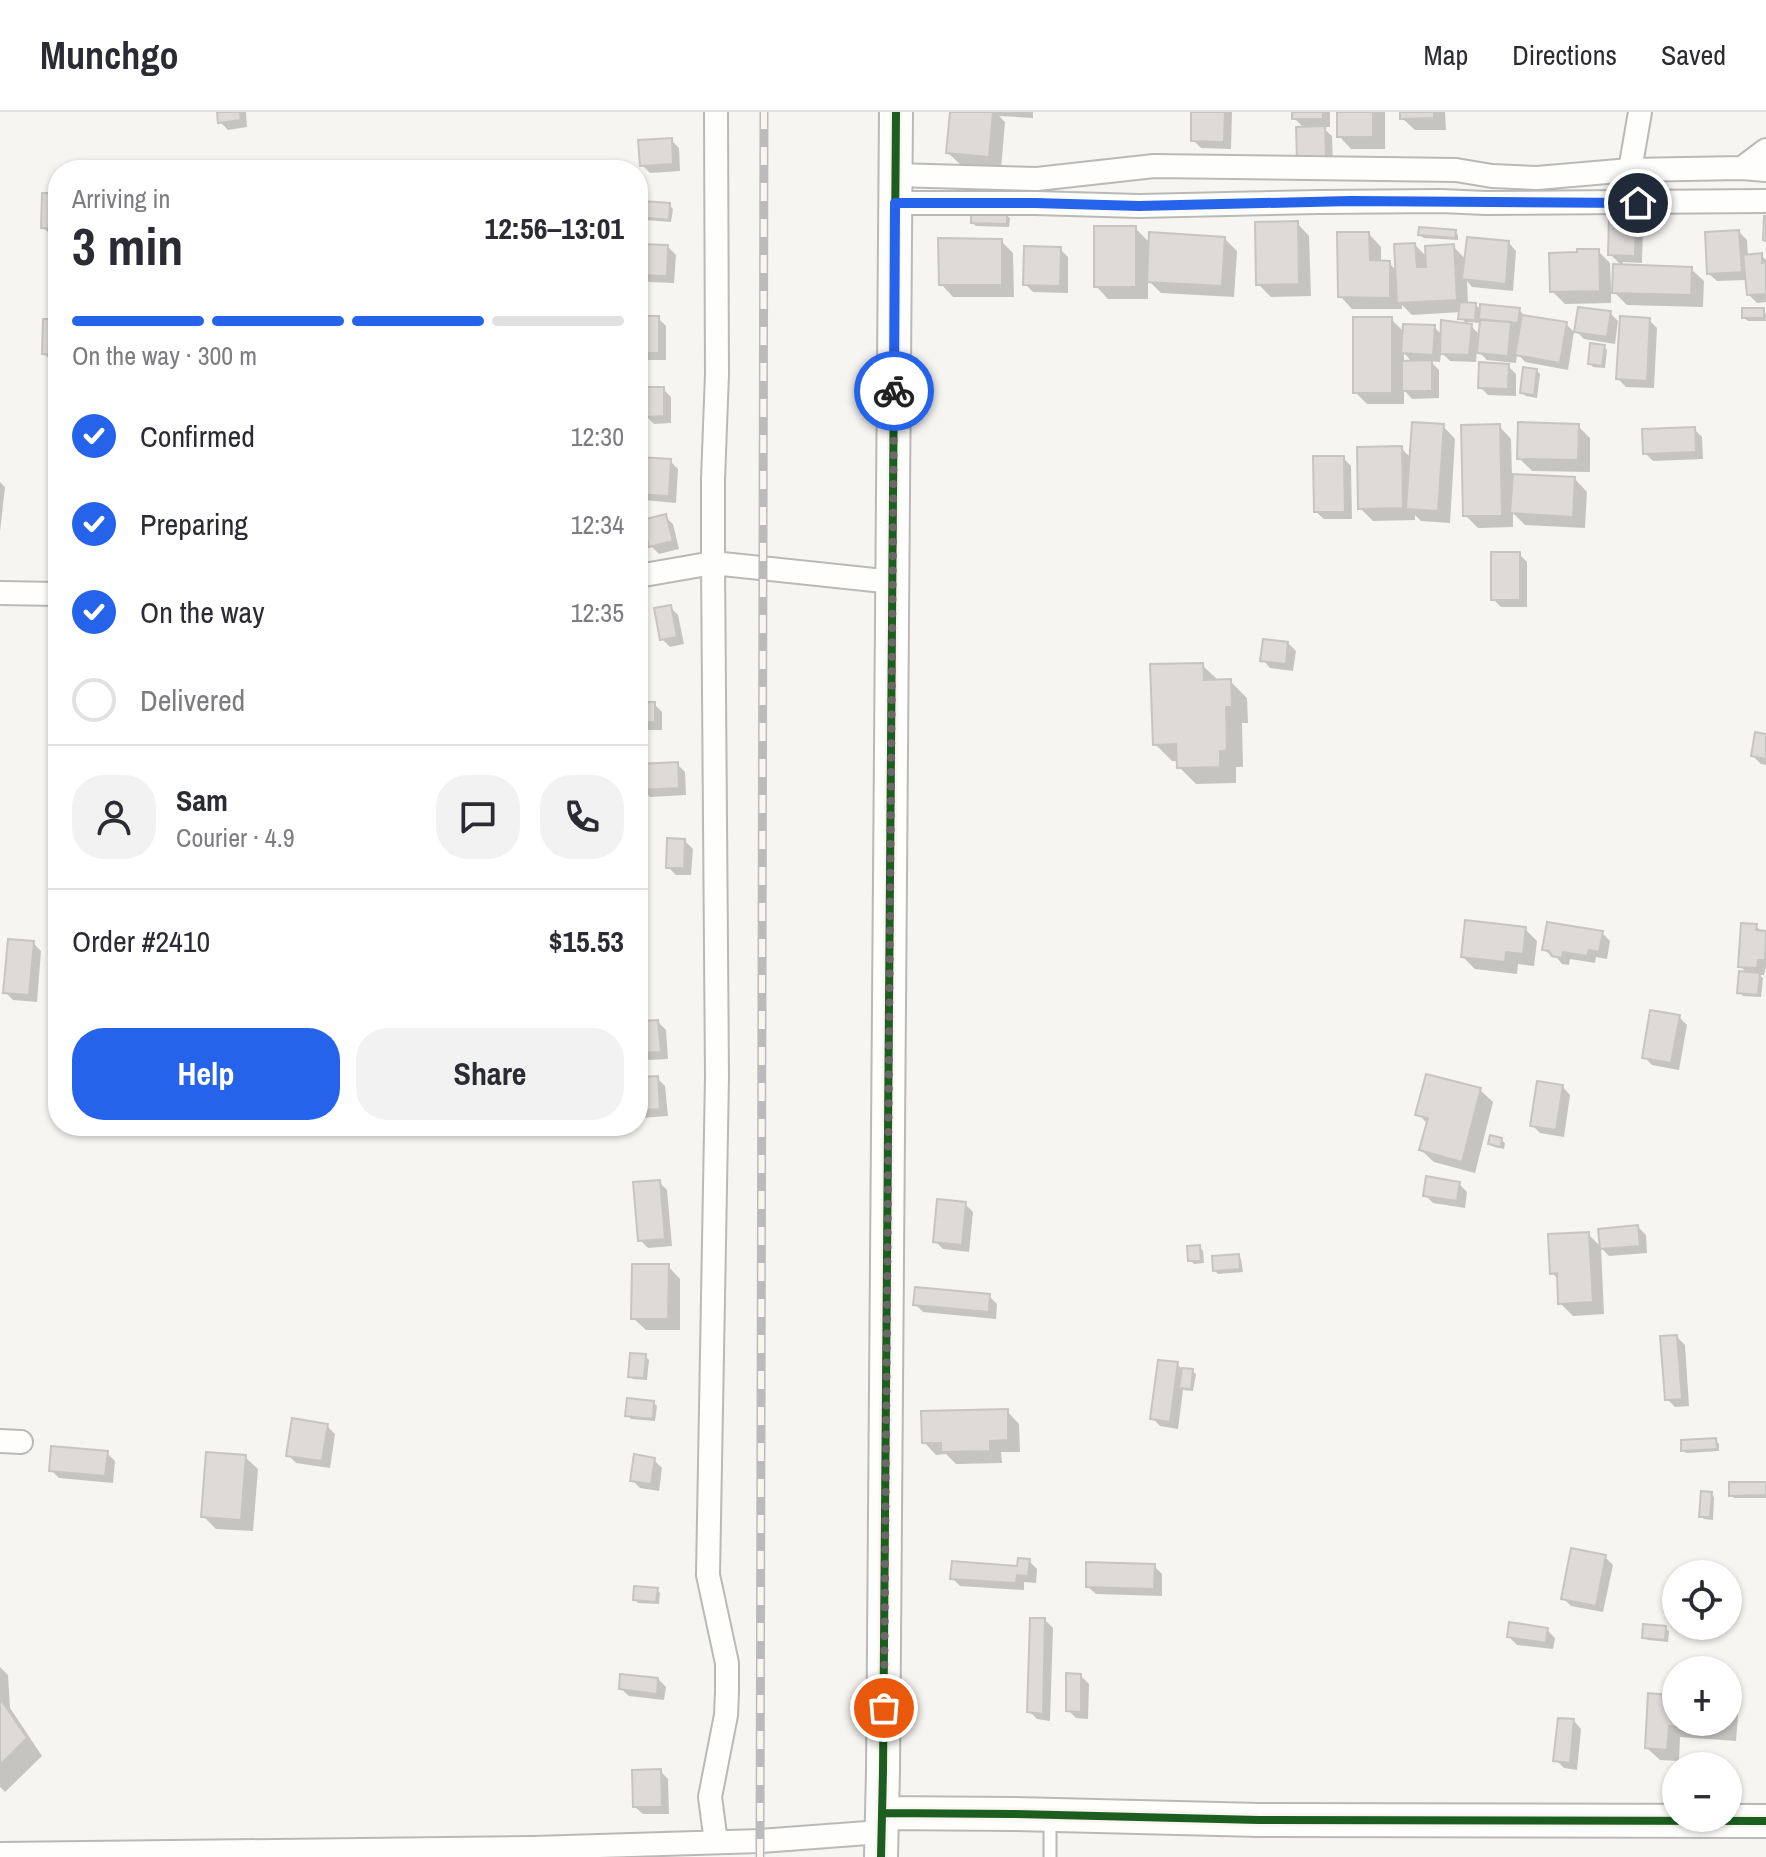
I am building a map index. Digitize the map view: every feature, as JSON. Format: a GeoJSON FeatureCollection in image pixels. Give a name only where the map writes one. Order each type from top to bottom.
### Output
{"type":"FeatureCollection","features":[{"type":"Feature","properties":{"kind":"street"},"geometry":{"type":"LineString","coordinates":[[716,112],[717,374],[713,563],[717,1076],[708,1575],[727,1663],[726,1715],[710,1797],[716,1842]]}},
{"type":"Feature","properties":{"kind":"street"},"geometry":{"type":"LineString","coordinates":[[881,1834],[896,112]]}},
{"type":"Feature","properties":{"kind":"street"},"geometry":{"type":"LineString","coordinates":[[1630,170],[1640,112]]}},
{"type":"Feature","properties":{"kind":"street"},"geometry":{"type":"LineString","coordinates":[[1742,168],[1766,150]]}},
{"type":"Feature","properties":{"kind":"street"},"geometry":{"type":"LineString","coordinates":[[895,189],[1037,179],[1154,166],[1456,170],[1492,176],[1537,178],[1630,170],[1766,170]]}},
{"type":"Feature","properties":{"kind":"street"},"geometry":{"type":"LineString","coordinates":[[895,189],[1035,203],[1139,206],[1441,201],[1766,201]]}},
{"type":"Feature","properties":{"kind":"street"},"geometry":{"type":"LineString","coordinates":[[648,574],[713,563],[893,582]]}},
{"type":"Feature","properties":{"kind":"street"},"geometry":{"type":"LineString","coordinates":[[0,593],[48,594]]}},
{"type":"Feature","properties":{"kind":"street"},"geometry":{"type":"LineString","coordinates":[[0,1854],[534,1848],[760,1841],[881,1834],[1051,1815],[1275,1820],[1766,1821]]}},
{"type":"Feature","properties":{"kind":"lane"},"geometry":{"type":"LineString","coordinates":[[1050,1857],[1051,1815]]}},
{"type":"Feature","properties":{"kind":"building"},"geometry":{"type":"Polygon","coordinates":[[[217,112],[240,112],[241,120],[218,123],[217,112]]]}},
{"type":"Feature","properties":{"kind":"building"},"geometry":{"type":"Polygon","coordinates":[[[950,112],[993,112],[989,157],[946,153],[950,112]]]}},
{"type":"Feature","properties":{"kind":"building"},"geometry":{"type":"Polygon","coordinates":[[[1191,112],[1225,112],[1224,142],[1191,141],[1191,112]]]}},
{"type":"Feature","properties":{"kind":"building"},"geometry":{"type":"Polygon","coordinates":[[[1292,112],[1323,112],[1323,119],[1292,119],[1292,112]]]}},
{"type":"Feature","properties":{"kind":"building"},"geometry":{"type":"Polygon","coordinates":[[[1337,112],[1373,112],[1373,137],[1337,137],[1337,112]]]}},
{"type":"Feature","properties":{"kind":"building"},"geometry":{"type":"Polygon","coordinates":[[[1400,112],[1434,112],[1434,118],[1400,119],[1400,112]]]}},
{"type":"Feature","properties":{"kind":"building"},"geometry":{"type":"Polygon","coordinates":[[[1325,126],[1326,159],[1297,160],[1296,127],[1325,126]]]}},
{"type":"Feature","properties":{"kind":"building"},"geometry":{"type":"Polygon","coordinates":[[[672,138],[673,164],[648,166],[648,160],[640,160],[638,140],[672,138]]]}},
{"type":"Feature","properties":{"kind":"building"},"geometry":{"type":"Polygon","coordinates":[[[42,193],[48,193],[48,228],[41,228],[42,193]]]}},
{"type":"Feature","properties":{"kind":"building"},"geometry":{"type":"Polygon","coordinates":[[[648,201],[670,203],[669,220],[648,218],[648,201]]]}},
{"type":"Feature","properties":{"kind":"building"},"geometry":{"type":"Polygon","coordinates":[[[971,212],[1007,213],[1007,224],[971,223],[971,212]]]}},
{"type":"Feature","properties":{"kind":"building"},"geometry":{"type":"Polygon","coordinates":[[[1609,216],[1636,217],[1635,256],[1608,255],[1609,216]]]}},
{"type":"Feature","properties":{"kind":"building"},"geometry":{"type":"Polygon","coordinates":[[[1766,216],[1766,241],[1763,240],[1766,216]]]}},
{"type":"Feature","properties":{"kind":"building"},"geometry":{"type":"Polygon","coordinates":[[[1298,221],[1299,284],[1256,285],[1255,222],[1298,221]]]}},
{"type":"Feature","properties":{"kind":"building"},"geometry":{"type":"Polygon","coordinates":[[[1094,226],[1136,226],[1136,287],[1094,287],[1094,226]]]}},
{"type":"Feature","properties":{"kind":"building"},"geometry":{"type":"Polygon","coordinates":[[[1419,227],[1456,230],[1455,238],[1418,235],[1419,227]]]}},
{"type":"Feature","properties":{"kind":"building"},"geometry":{"type":"Polygon","coordinates":[[[1739,230],[1742,272],[1707,274],[1705,232],[1739,230]]]}},
{"type":"Feature","properties":{"kind":"building"},"geometry":{"type":"Polygon","coordinates":[[[1149,232],[1225,237],[1222,286],[1147,282],[1149,232]]]}},
{"type":"Feature","properties":{"kind":"building"},"geometry":{"type":"Polygon","coordinates":[[[1337,232],[1369,232],[1370,260],[1390,261],[1390,298],[1338,297],[1337,232]]]}},
{"type":"Feature","properties":{"kind":"building"},"geometry":{"type":"Polygon","coordinates":[[[1467,237],[1509,241],[1506,284],[1462,279],[1467,237]]]}},
{"type":"Feature","properties":{"kind":"building"},"geometry":{"type":"Polygon","coordinates":[[[938,238],[1002,239],[1002,285],[939,285],[938,238]]]}},
{"type":"Feature","properties":{"kind":"building"},"geometry":{"type":"Polygon","coordinates":[[[1415,243],[1417,267],[1426,267],[1425,246],[1454,244],[1457,300],[1397,303],[1394,244],[1415,243]]]}},
{"type":"Feature","properties":{"kind":"building"},"geometry":{"type":"Polygon","coordinates":[[[648,244],[668,245],[667,276],[648,275],[648,244]]]}},
{"type":"Feature","properties":{"kind":"building"},"geometry":{"type":"Polygon","coordinates":[[[1024,246],[1061,247],[1060,286],[1023,285],[1024,246]]]}},
{"type":"Feature","properties":{"kind":"building"},"geometry":{"type":"Polygon","coordinates":[[[1577,249],[1599,249],[1600,291],[1550,292],[1549,253],[1577,252],[1577,249]]]}},
{"type":"Feature","properties":{"kind":"building"},"geometry":{"type":"Polygon","coordinates":[[[1762,253],[1762,263],[1766,262],[1766,294],[1747,295],[1743,255],[1762,253]]]}},
{"type":"Feature","properties":{"kind":"building"},"geometry":{"type":"Polygon","coordinates":[[[1613,264],[1692,267],[1691,295],[1612,293],[1613,264]]]}},
{"type":"Feature","properties":{"kind":"building"},"geometry":{"type":"Polygon","coordinates":[[[1460,302],[1476,303],[1475,320],[1458,319],[1460,302]]]}},
{"type":"Feature","properties":{"kind":"building"},"geometry":{"type":"Polygon","coordinates":[[[1480,304],[1520,308],[1518,323],[1479,319],[1480,304]]]}},
{"type":"Feature","properties":{"kind":"building"},"geometry":{"type":"Polygon","coordinates":[[[1578,307],[1611,311],[1607,337],[1574,332],[1578,307]]]}},
{"type":"Feature","properties":{"kind":"building"},"geometry":{"type":"Polygon","coordinates":[[[1742,308],[1764,308],[1764,318],[1742,318],[1742,308]]]}},
{"type":"Feature","properties":{"kind":"building"},"geometry":{"type":"Polygon","coordinates":[[[1522,315],[1567,322],[1560,363],[1515,355],[1522,315]]]}},
{"type":"Feature","properties":{"kind":"building"},"geometry":{"type":"Polygon","coordinates":[[[648,316],[659,316],[659,353],[648,353],[648,316]]]}},
{"type":"Feature","properties":{"kind":"building"},"geometry":{"type":"Polygon","coordinates":[[[1620,316],[1650,318],[1647,381],[1616,379],[1620,316]]]}},
{"type":"Feature","properties":{"kind":"building"},"geometry":{"type":"Polygon","coordinates":[[[1353,317],[1392,317],[1392,393],[1353,393],[1353,317]]]}},
{"type":"Feature","properties":{"kind":"building"},"geometry":{"type":"Polygon","coordinates":[[[43,319],[48,319],[48,354],[42,354],[43,319]]]}},
{"type":"Feature","properties":{"kind":"building"},"geometry":{"type":"Polygon","coordinates":[[[1441,320],[1472,324],[1469,355],[1440,354],[1441,320]]]}},
{"type":"Feature","properties":{"kind":"building"},"geometry":{"type":"Polygon","coordinates":[[[1480,320],[1511,322],[1508,356],[1477,353],[1480,320]]]}},
{"type":"Feature","properties":{"kind":"building"},"geometry":{"type":"Polygon","coordinates":[[[1403,324],[1435,325],[1433,355],[1401,353],[1403,324]]]}},
{"type":"Feature","properties":{"kind":"building"},"geometry":{"type":"Polygon","coordinates":[[[1590,343],[1605,345],[1602,366],[1588,364],[1590,343]]]}},
{"type":"Feature","properties":{"kind":"building"},"geometry":{"type":"Polygon","coordinates":[[[1432,360],[1432,391],[1402,391],[1402,361],[1432,360]]]}},
{"type":"Feature","properties":{"kind":"building"},"geometry":{"type":"Polygon","coordinates":[[[1479,362],[1509,364],[1508,389],[1478,388],[1479,362]]]}},
{"type":"Feature","properties":{"kind":"building"},"geometry":{"type":"Polygon","coordinates":[[[1523,367],[1537,369],[1534,395],[1520,393],[1523,367]]]}},
{"type":"Feature","properties":{"kind":"building"},"geometry":{"type":"Polygon","coordinates":[[[648,387],[664,387],[664,416],[648,417],[648,387]]]}},
{"type":"Feature","properties":{"kind":"building"},"geometry":{"type":"Polygon","coordinates":[[[1412,422],[1444,424],[1438,511],[1406,509],[1412,422]]]}},
{"type":"Feature","properties":{"kind":"building"},"geometry":{"type":"Polygon","coordinates":[[[1518,422],[1579,424],[1578,460],[1517,459],[1518,422]]]}},
{"type":"Feature","properties":{"kind":"building"},"geometry":{"type":"Polygon","coordinates":[[[1500,424],[1502,516],[1463,516],[1461,425],[1500,424]]]}},
{"type":"Feature","properties":{"kind":"building"},"geometry":{"type":"Polygon","coordinates":[[[1695,427],[1696,452],[1643,454],[1642,429],[1695,427]]]}},
{"type":"Feature","properties":{"kind":"building"},"geometry":{"type":"Polygon","coordinates":[[[1402,446],[1403,508],[1358,509],[1357,447],[1402,446]]]}},
{"type":"Feature","properties":{"kind":"building"},"geometry":{"type":"Polygon","coordinates":[[[1313,456],[1344,456],[1345,512],[1314,512],[1313,456]]]}},
{"type":"Feature","properties":{"kind":"building"},"geometry":{"type":"Polygon","coordinates":[[[648,458],[671,459],[669,496],[648,495],[648,458]]]}},
{"type":"Feature","properties":{"kind":"building"},"geometry":{"type":"Polygon","coordinates":[[[1513,474],[1575,477],[1573,517],[1510,513],[1513,474]]]}},
{"type":"Feature","properties":{"kind":"building"},"geometry":{"type":"Polygon","coordinates":[[[666,514],[673,541],[649,547],[648,518],[666,514]]]}},
{"type":"Feature","properties":{"kind":"building"},"geometry":{"type":"Polygon","coordinates":[[[1491,552],[1520,552],[1520,600],[1491,600],[1491,552]]]}},
{"type":"Feature","properties":{"kind":"building"},"geometry":{"type":"Polygon","coordinates":[[[671,605],[677,637],[660,640],[654,608],[671,605]]]}},
{"type":"Feature","properties":{"kind":"building"},"geometry":{"type":"Polygon","coordinates":[[[1263,639],[1288,642],[1286,664],[1260,661],[1263,639]]]}},
{"type":"Feature","properties":{"kind":"building"},"geometry":{"type":"Polygon","coordinates":[[[1203,663],[1204,680],[1231,679],[1232,707],[1226,707],[1227,750],[1220,751],[1220,767],[1177,768],[1176,744],[1153,745],[1150,664],[1203,663]]]}},
{"type":"Feature","properties":{"kind":"building"},"geometry":{"type":"Polygon","coordinates":[[[648,702],[655,702],[655,722],[648,722],[648,702]]]}},
{"type":"Feature","properties":{"kind":"building"},"geometry":{"type":"Polygon","coordinates":[[[1755,732],[1766,734],[1766,759],[1751,756],[1755,732]]]}},
{"type":"Feature","properties":{"kind":"building"},"geometry":{"type":"Polygon","coordinates":[[[678,762],[679,788],[648,790],[648,764],[678,762]]]}},
{"type":"Feature","properties":{"kind":"building"},"geometry":{"type":"Polygon","coordinates":[[[667,838],[685,839],[684,868],[666,868],[667,838]]]}},
{"type":"Feature","properties":{"kind":"building"},"geometry":{"type":"Polygon","coordinates":[[[1465,920],[1526,927],[1523,954],[1506,952],[1505,962],[1461,957],[1465,920]]]}},
{"type":"Feature","properties":{"kind":"building"},"geometry":{"type":"Polygon","coordinates":[[[1547,922],[1603,931],[1599,952],[1589,950],[1587,956],[1563,952],[1562,958],[1552,956],[1549,951],[1542,950],[1547,922]]]}},
{"type":"Feature","properties":{"kind":"building"},"geometry":{"type":"Polygon","coordinates":[[[1741,923],[1757,924],[1756,930],[1766,931],[1765,960],[1758,960],[1757,968],[1738,967],[1741,923]]]}},
{"type":"Feature","properties":{"kind":"building"},"geometry":{"type":"Polygon","coordinates":[[[8,939],[34,941],[29,995],[3,993],[8,939]]]}},
{"type":"Feature","properties":{"kind":"building"},"geometry":{"type":"Polygon","coordinates":[[[1739,971],[1760,973],[1758,995],[1737,993],[1739,971]]]}},
{"type":"Feature","properties":{"kind":"building"},"geometry":{"type":"Polygon","coordinates":[[[1650,1010],[1680,1015],[1671,1063],[1642,1058],[1650,1010]]]}},
{"type":"Feature","properties":{"kind":"building"},"geometry":{"type":"Polygon","coordinates":[[[648,1020],[658,1020],[661,1052],[648,1053],[648,1020]]]}},
{"type":"Feature","properties":{"kind":"building"},"geometry":{"type":"Polygon","coordinates":[[[1426,1074],[1481,1088],[1462,1162],[1419,1150],[1428,1118],[1415,1115],[1426,1074]]]}},
{"type":"Feature","properties":{"kind":"building"},"geometry":{"type":"Polygon","coordinates":[[[648,1076],[658,1076],[660,1109],[648,1110],[648,1076]]]}},
{"type":"Feature","properties":{"kind":"building"},"geometry":{"type":"Polygon","coordinates":[[[1537,1081],[1563,1085],[1556,1130],[1530,1126],[1537,1081]]]}},
{"type":"Feature","properties":{"kind":"building"},"geometry":{"type":"Polygon","coordinates":[[[1490,1135],[1502,1138],[1501,1147],[1488,1144],[1490,1135]]]}},
{"type":"Feature","properties":{"kind":"building"},"geometry":{"type":"Polygon","coordinates":[[[1426,1176],[1460,1182],[1457,1201],[1423,1196],[1426,1176]]]}},
{"type":"Feature","properties":{"kind":"building"},"geometry":{"type":"Polygon","coordinates":[[[660,1180],[665,1239],[638,1241],[633,1182],[660,1180]]]}},
{"type":"Feature","properties":{"kind":"building"},"geometry":{"type":"Polygon","coordinates":[[[937,1199],[966,1202],[962,1245],[933,1242],[937,1199]]]}},
{"type":"Feature","properties":{"kind":"building"},"geometry":{"type":"Polygon","coordinates":[[[1638,1225],[1640,1246],[1600,1249],[1598,1229],[1638,1225]]]}},
{"type":"Feature","properties":{"kind":"building"},"geometry":{"type":"Polygon","coordinates":[[[1589,1232],[1593,1302],[1558,1304],[1557,1273],[1550,1274],[1548,1234],[1589,1232]]]}},
{"type":"Feature","properties":{"kind":"building"},"geometry":{"type":"Polygon","coordinates":[[[1200,1245],[1201,1261],[1188,1261],[1187,1246],[1200,1245]]]}},
{"type":"Feature","properties":{"kind":"building"},"geometry":{"type":"Polygon","coordinates":[[[1239,1254],[1240,1269],[1213,1271],[1212,1256],[1239,1254]]]}},
{"type":"Feature","properties":{"kind":"building"},"geometry":{"type":"Polygon","coordinates":[[[632,1264],[669,1264],[668,1319],[631,1319],[632,1264]]]}},
{"type":"Feature","properties":{"kind":"building"},"geometry":{"type":"Polygon","coordinates":[[[915,1287],[990,1294],[989,1312],[913,1305],[915,1287]]]}},
{"type":"Feature","properties":{"kind":"building"},"geometry":{"type":"Polygon","coordinates":[[[1677,1335],[1682,1399],[1665,1400],[1660,1336],[1677,1335]]]}},
{"type":"Feature","properties":{"kind":"building"},"geometry":{"type":"Polygon","coordinates":[[[630,1353],[646,1354],[644,1378],[628,1377],[630,1353]]]}},
{"type":"Feature","properties":{"kind":"building"},"geometry":{"type":"Polygon","coordinates":[[[1158,1360],[1178,1362],[1170,1422],[1150,1419],[1158,1360]]]}},
{"type":"Feature","properties":{"kind":"building"},"geometry":{"type":"Polygon","coordinates":[[[1182,1368],[1193,1369],[1191,1389],[1179,1388],[1182,1368]]]}},
{"type":"Feature","properties":{"kind":"building"},"geometry":{"type":"Polygon","coordinates":[[[627,1398],[654,1401],[653,1419],[625,1416],[627,1398]]]}},
{"type":"Feature","properties":{"kind":"building"},"geometry":{"type":"Polygon","coordinates":[[[1008,1409],[1008,1440],[990,1441],[990,1451],[941,1452],[941,1443],[922,1443],[921,1411],[1008,1409]]]}},
{"type":"Feature","properties":{"kind":"building"},"geometry":{"type":"Polygon","coordinates":[[[292,1418],[328,1424],[322,1461],[286,1456],[292,1418]]]}},
{"type":"Feature","properties":{"kind":"building"},"geometry":{"type":"Polygon","coordinates":[[[1716,1438],[1717,1449],[1681,1451],[1681,1440],[1716,1438]]]}},
{"type":"Feature","properties":{"kind":"building"},"geometry":{"type":"Polygon","coordinates":[[[51,1446],[108,1451],[105,1476],[49,1471],[51,1446]]]}},
{"type":"Feature","properties":{"kind":"building"},"geometry":{"type":"Polygon","coordinates":[[[206,1452],[246,1455],[241,1520],[201,1517],[206,1452]]]}},
{"type":"Feature","properties":{"kind":"building"},"geometry":{"type":"Polygon","coordinates":[[[634,1454],[655,1458],[651,1484],[630,1481],[634,1454]]]}},
{"type":"Feature","properties":{"kind":"building"},"geometry":{"type":"Polygon","coordinates":[[[1729,1482],[1766,1482],[1766,1495],[1729,1496],[1729,1482]]]}},
{"type":"Feature","properties":{"kind":"building"},"geometry":{"type":"Polygon","coordinates":[[[1701,1491],[1712,1492],[1710,1517],[1699,1517],[1701,1491]]]}},
{"type":"Feature","properties":{"kind":"building"},"geometry":{"type":"Polygon","coordinates":[[[1571,1548],[1606,1555],[1596,1606],[1561,1599],[1571,1548]]]}},
{"type":"Feature","properties":{"kind":"building"},"geometry":{"type":"Polygon","coordinates":[[[1018,1558],[1030,1559],[1028,1576],[1017,1575],[1016,1583],[950,1579],[952,1561],[1017,1566],[1018,1558]]]}},
{"type":"Feature","properties":{"kind":"building"},"geometry":{"type":"Polygon","coordinates":[[[1086,1562],[1155,1564],[1154,1589],[1086,1587],[1086,1562]]]}},
{"type":"Feature","properties":{"kind":"building"},"geometry":{"type":"Polygon","coordinates":[[[634,1586],[658,1588],[656,1602],[633,1600],[634,1586]]]}},
{"type":"Feature","properties":{"kind":"building"},"geometry":{"type":"Polygon","coordinates":[[[1030,1618],[1045,1618],[1043,1714],[1027,1712],[1030,1618]]]}},
{"type":"Feature","properties":{"kind":"building"},"geometry":{"type":"Polygon","coordinates":[[[1509,1622],[1548,1628],[1546,1643],[1507,1637],[1509,1622]]]}},
{"type":"Feature","properties":{"kind":"building"},"geometry":{"type":"Polygon","coordinates":[[[1643,1624],[1662,1626],[1662,1640],[1642,1638],[1643,1624]]]}},
{"type":"Feature","properties":{"kind":"building"},"geometry":{"type":"Polygon","coordinates":[[[1066,1673],[1081,1674],[1081,1712],[1066,1711],[1066,1673]]]}},
{"type":"Feature","properties":{"kind":"building"},"geometry":{"type":"Polygon","coordinates":[[[620,1674],[658,1678],[657,1694],[619,1689],[620,1674]]]}},
{"type":"Feature","properties":{"kind":"building"},"geometry":{"type":"Polygon","coordinates":[[[1648,1693],[1662,1694],[1662,1736],[1668,1736],[1667,1750],[1645,1748],[1648,1693]]]}},
{"type":"Feature","properties":{"kind":"building"},"geometry":{"type":"Polygon","coordinates":[[[0,1698],[27,1738],[0,1765],[0,1698]]]}},
{"type":"Feature","properties":{"kind":"building"},"geometry":{"type":"Polygon","coordinates":[[[1558,1718],[1574,1719],[1570,1763],[1553,1761],[1558,1718]]]}},
{"type":"Feature","properties":{"kind":"building"},"geometry":{"type":"Polygon","coordinates":[[[661,1769],[662,1807],[633,1807],[632,1770],[661,1769]]]}},
{"type":"Feature","properties":{"kind":"railway"},"geometry":{"type":"LineString","coordinates":[[760,1857],[764,112]]}},
{"type":"Feature","properties":{"kind":"cycle path"},"geometry":{"type":"LineString","coordinates":[[881,1857],[896,112]]}},
{"type":"Feature","properties":{"kind":"cycle path"},"geometry":{"type":"LineString","coordinates":[[882,1813],[1259,1820],[1766,1821]]}},
{"type":"Feature","properties":{"kind":"way so far"},"geometry":{"type":"LineString","coordinates":[[884,1708],[894,391]]}},
{"type":"Feature","properties":{"kind":"route"},"geometry":{"type":"LineString","coordinates":[[894,391],[895,203],[1139,206],[1350,201],[1638,203]]}}]}
